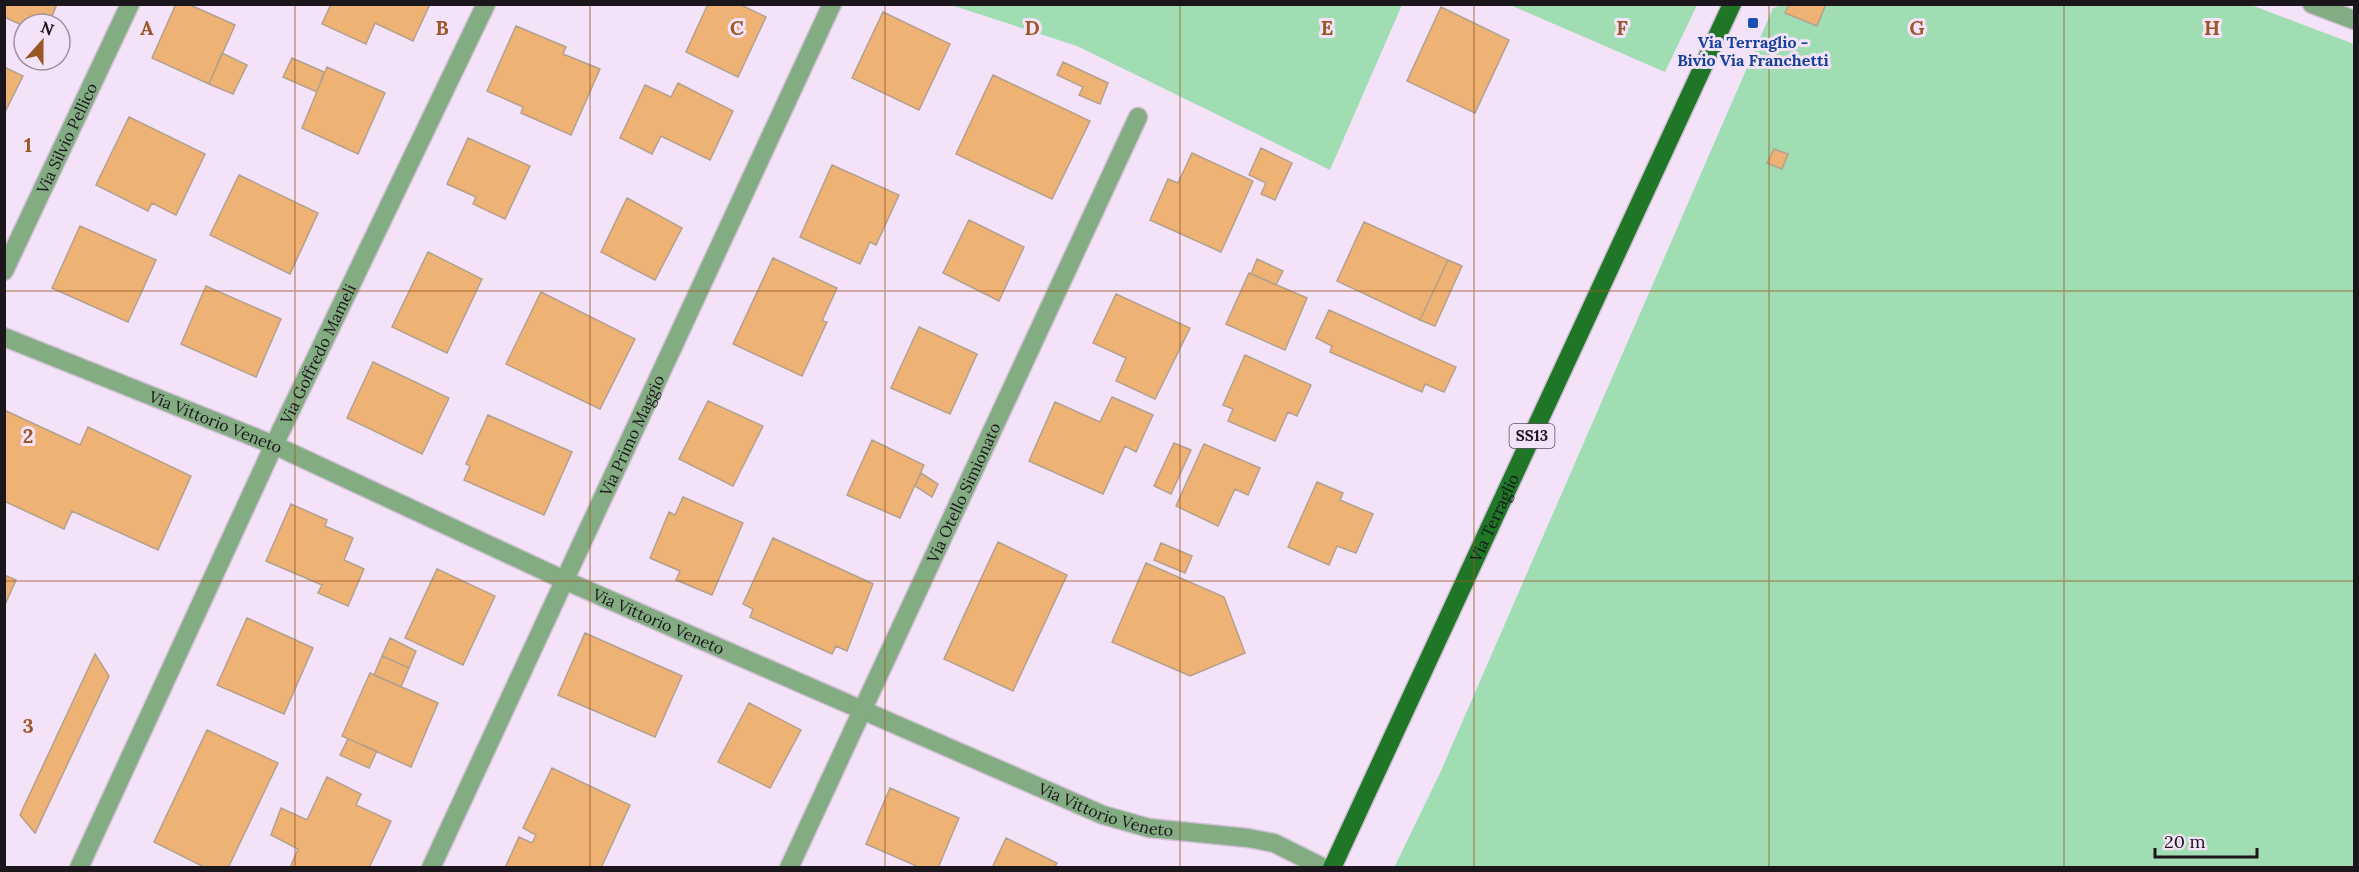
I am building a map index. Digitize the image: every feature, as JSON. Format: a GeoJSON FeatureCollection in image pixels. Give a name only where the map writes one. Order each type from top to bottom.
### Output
{"type":"FeatureCollection","features":[{"type":"Feature","properties":{"kind":"main road","name":"Via Terraglio"},"geometry":{"type":"LineString","coordinates":[[1332,867],[1732,4]]}},
{"type":"Feature","properties":{"kind":"street","name":"Via Silvio Pellico"},"geometry":{"type":"LineString","coordinates":[[4,271],[130,4]]}},
{"type":"Feature","properties":{"kind":"street","name":"Via Goffredo Mameli"},"geometry":{"type":"LineString","coordinates":[[79,867],[274,445],[486,4]]}},
{"type":"Feature","properties":{"kind":"street","name":"Via Primo Maggio"},"geometry":{"type":"LineString","coordinates":[[431,867],[832,4]]}},
{"type":"Feature","properties":{"kind":"street"},"geometry":{"type":"LineString","coordinates":[[2312,4],[2355,20]]}},
{"type":"Feature","properties":{"kind":"street","name":"Via Otello Simionato"},"geometry":{"type":"LineString","coordinates":[[789,867],[1138,117]]}},
{"type":"Feature","properties":{"kind":"street","name":"Via Vittorio Veneto"},"geometry":{"type":"LineString","coordinates":[[4,337],[274,445],[564,580],[1103,815],[1127,823],[1178,832],[1257,839],[1274,843],[1291,860],[1324,867]]}},
{"type":"Feature","properties":{"kind":"green space"},"geometry":{"type":"Polygon","coordinates":[[[1785,4],[2251,5],[2354,44],[2354,867],[1394,868],[1440,773],[1773,8],[1785,4]]]}},
{"type":"Feature","properties":{"kind":"green space"},"geometry":{"type":"Polygon","coordinates":[[[951,5],[1402,5],[1330,170],[1077,46],[951,5]]]}},
{"type":"Feature","properties":{"kind":"green space"},"geometry":{"type":"Polygon","coordinates":[[[1510,5],[1697,5],[1665,72],[1510,5]]]}},
{"type":"Feature","properties":{"kind":"building"},"geometry":{"type":"Polygon","coordinates":[[[4,4],[57,4],[54,12],[12,12],[12,21],[4,17],[4,4]]]}},
{"type":"Feature","properties":{"kind":"building"},"geometry":{"type":"Polygon","coordinates":[[[176,4],[188,4],[235,25],[209,84],[152,58],[176,4]]]}},
{"type":"Feature","properties":{"kind":"building"},"geometry":{"type":"Polygon","coordinates":[[[331,4],[430,4],[413,41],[375,23],[366,44],[322,24],[331,4]]]}},
{"type":"Feature","properties":{"kind":"building"},"geometry":{"type":"Polygon","coordinates":[[[708,4],[739,4],[766,17],[738,77],[686,52],[708,4]]]}},
{"type":"Feature","properties":{"kind":"building"},"geometry":{"type":"Polygon","coordinates":[[[1789,4],[1826,4],[1817,26],[1785,13],[1789,4]]]}},
{"type":"Feature","properties":{"kind":"building"},"geometry":{"type":"Polygon","coordinates":[[[1441,7],[1509,40],[1475,113],[1407,81],[1441,7]]]}},
{"type":"Feature","properties":{"kind":"building"},"geometry":{"type":"Polygon","coordinates":[[[883,12],[950,44],[919,110],[852,78],[883,12]]]}},
{"type":"Feature","properties":{"kind":"building"},"geometry":{"type":"Polygon","coordinates":[[[516,26],[566,47],[563,54],[600,69],[571,135],[521,113],[523,107],[487,91],[516,26]]]}},
{"type":"Feature","properties":{"kind":"building"},"geometry":{"type":"Polygon","coordinates":[[[222,53],[247,65],[233,94],[209,84],[222,53]]]}},
{"type":"Feature","properties":{"kind":"building"},"geometry":{"type":"Polygon","coordinates":[[[292,58],[324,72],[317,92],[283,77],[292,58]]]}},
{"type":"Feature","properties":{"kind":"building"},"geometry":{"type":"Polygon","coordinates":[[[1063,62],[1108,83],[1100,104],[1079,95],[1083,87],[1057,75],[1063,62]]]}},
{"type":"Feature","properties":{"kind":"building"},"geometry":{"type":"Polygon","coordinates":[[[4,67],[23,76],[4,114],[4,67]]]}},
{"type":"Feature","properties":{"kind":"building"},"geometry":{"type":"Polygon","coordinates":[[[327,67],[385,93],[358,154],[302,128],[327,67]]]}},
{"type":"Feature","properties":{"kind":"building"},"geometry":{"type":"Polygon","coordinates":[[[993,75],[1090,121],[1052,199],[956,154],[993,75]]]}},
{"type":"Feature","properties":{"kind":"building"},"geometry":{"type":"Polygon","coordinates":[[[678,83],[733,111],[710,160],[661,136],[652,154],[620,138],[645,85],[671,97],[678,83]]]}},
{"type":"Feature","properties":{"kind":"building"},"geometry":{"type":"Polygon","coordinates":[[[129,117],[205,154],[176,215],[152,203],[148,211],[96,185],[129,117]]]}},
{"type":"Feature","properties":{"kind":"building"},"geometry":{"type":"Polygon","coordinates":[[[468,138],[530,166],[505,219],[473,204],[476,197],[447,184],[468,138]]]}},
{"type":"Feature","properties":{"kind":"building"},"geometry":{"type":"Polygon","coordinates":[[[1261,148],[1292,163],[1275,200],[1261,194],[1266,183],[1249,175],[1261,148]]]}},
{"type":"Feature","properties":{"kind":"building"},"geometry":{"type":"Polygon","coordinates":[[[1774,149],[1788,154],[1782,169],[1767,163],[1774,149]]]}},
{"type":"Feature","properties":{"kind":"building"},"geometry":{"type":"Polygon","coordinates":[[[1192,153],[1253,181],[1221,252],[1150,220],[1168,179],[1178,183],[1192,153]]]}},
{"type":"Feature","properties":{"kind":"building"},"geometry":{"type":"Polygon","coordinates":[[[832,165],[899,195],[876,245],[870,242],[860,264],[800,237],[832,165]]]}},
{"type":"Feature","properties":{"kind":"building"},"geometry":{"type":"Polygon","coordinates":[[[239,175],[318,213],[290,274],[210,235],[239,175]]]}},
{"type":"Feature","properties":{"kind":"building"},"geometry":{"type":"Polygon","coordinates":[[[627,198],[682,228],[655,280],[601,252],[627,198]]]}},
{"type":"Feature","properties":{"kind":"building"},"geometry":{"type":"Polygon","coordinates":[[[969,220],[1024,247],[999,301],[943,273],[969,220]]]}},
{"type":"Feature","properties":{"kind":"building"},"geometry":{"type":"Polygon","coordinates":[[[1364,222],[1448,260],[1420,320],[1337,281],[1364,222]]]}},
{"type":"Feature","properties":{"kind":"building"},"geometry":{"type":"Polygon","coordinates":[[[80,226],[156,260],[128,322],[52,288],[80,226]]]}},
{"type":"Feature","properties":{"kind":"building"},"geometry":{"type":"Polygon","coordinates":[[[428,252],[482,279],[447,353],[392,327],[428,252]]]}},
{"type":"Feature","properties":{"kind":"building"},"geometry":{"type":"Polygon","coordinates":[[[773,258],[837,288],[822,321],[827,322],[802,376],[733,344],[773,258]]]}},
{"type":"Feature","properties":{"kind":"building"},"geometry":{"type":"Polygon","coordinates":[[[1257,259],[1283,271],[1276,285],[1251,274],[1257,259]]]}},
{"type":"Feature","properties":{"kind":"building"},"geometry":{"type":"Polygon","coordinates":[[[1448,260],[1462,266],[1435,326],[1420,320],[1448,260]]]}},
{"type":"Feature","properties":{"kind":"building"},"geometry":{"type":"Polygon","coordinates":[[[1249,273],[1307,298],[1285,350],[1226,324],[1249,273]]]}},
{"type":"Feature","properties":{"kind":"building"},"geometry":{"type":"Polygon","coordinates":[[[206,286],[281,319],[256,377],[181,344],[206,286]]]}},
{"type":"Feature","properties":{"kind":"building"},"geometry":{"type":"Polygon","coordinates":[[[541,292],[635,339],[600,409],[506,364],[541,292]]]}},
{"type":"Feature","properties":{"kind":"building"},"geometry":{"type":"Polygon","coordinates":[[[1116,294],[1190,328],[1155,399],[1116,381],[1126,358],[1093,343],[1116,294]]]}},
{"type":"Feature","properties":{"kind":"building"},"geometry":{"type":"Polygon","coordinates":[[[1329,310],[1456,367],[1444,392],[1425,384],[1422,392],[1330,352],[1332,346],[1316,338],[1329,310]]]}},
{"type":"Feature","properties":{"kind":"building"},"geometry":{"type":"Polygon","coordinates":[[[919,327],[977,354],[950,414],[891,388],[919,327]]]}},
{"type":"Feature","properties":{"kind":"building"},"geometry":{"type":"Polygon","coordinates":[[[1245,355],[1311,385],[1297,416],[1288,412],[1275,441],[1228,421],[1233,409],[1223,405],[1245,355]]]}},
{"type":"Feature","properties":{"kind":"building"},"geometry":{"type":"Polygon","coordinates":[[[373,362],[449,398],[422,454],[347,418],[373,362]]]}},
{"type":"Feature","properties":{"kind":"building"},"geometry":{"type":"Polygon","coordinates":[[[1112,397],[1153,415],[1136,452],[1125,446],[1103,494],[1029,461],[1055,402],[1100,422],[1112,397]]]}},
{"type":"Feature","properties":{"kind":"building"},"geometry":{"type":"Polygon","coordinates":[[[708,401],[763,426],[733,486],[679,459],[708,401]]]}},
{"type":"Feature","properties":{"kind":"building"},"geometry":{"type":"Polygon","coordinates":[[[4,410],[80,445],[88,427],[191,476],[158,550],[72,511],[64,529],[4,501],[4,410]]]}},
{"type":"Feature","properties":{"kind":"building"},"geometry":{"type":"Polygon","coordinates":[[[488,415],[572,452],[544,515],[464,480],[470,466],[466,464],[488,415]]]}},
{"type":"Feature","properties":{"kind":"building"},"geometry":{"type":"Polygon","coordinates":[[[872,440],[924,465],[900,518],[847,495],[872,440]]]}},
{"type":"Feature","properties":{"kind":"building"},"geometry":{"type":"Polygon","coordinates":[[[1174,443],[1191,450],[1171,494],[1154,486],[1174,443]]]}},
{"type":"Feature","properties":{"kind":"building"},"geometry":{"type":"Polygon","coordinates":[[[1204,444],[1260,468],[1248,495],[1235,489],[1218,526],[1176,506],[1204,444]]]}},
{"type":"Feature","properties":{"kind":"building"},"geometry":{"type":"Polygon","coordinates":[[[921,473],[938,484],[932,497],[915,486],[921,473]]]}},
{"type":"Feature","properties":{"kind":"building"},"geometry":{"type":"Polygon","coordinates":[[[1317,482],[1343,493],[1340,500],[1373,514],[1356,553],[1337,546],[1329,565],[1288,547],[1317,482]]]}},
{"type":"Feature","properties":{"kind":"building"},"geometry":{"type":"Polygon","coordinates":[[[683,497],[743,523],[712,595],[676,580],[680,571],[650,558],[669,512],[675,515],[683,497]]]}},
{"type":"Feature","properties":{"kind":"building"},"geometry":{"type":"Polygon","coordinates":[[[291,504],[327,520],[325,526],[353,538],[344,560],[364,569],[348,606],[318,593],[322,585],[266,561],[291,504]]]}},
{"type":"Feature","properties":{"kind":"building"},"geometry":{"type":"Polygon","coordinates":[[[773,538],[873,584],[847,651],[836,646],[832,654],[750,617],[753,609],[743,604],[773,538]]]}},
{"type":"Feature","properties":{"kind":"building"},"geometry":{"type":"Polygon","coordinates":[[[998,542],[1067,575],[1013,691],[944,659],[998,542]]]}},
{"type":"Feature","properties":{"kind":"building"},"geometry":{"type":"Polygon","coordinates":[[[1161,543],[1192,556],[1185,573],[1154,560],[1161,543]]]}},
{"type":"Feature","properties":{"kind":"building"},"geometry":{"type":"Polygon","coordinates":[[[1146,563],[1224,597],[1245,653],[1190,676],[1112,642],[1146,563]]]}},
{"type":"Feature","properties":{"kind":"building"},"geometry":{"type":"Polygon","coordinates":[[[437,569],[495,596],[463,665],[405,638],[437,569]]]}},
{"type":"Feature","properties":{"kind":"building"},"geometry":{"type":"Polygon","coordinates":[[[4,575],[16,580],[4,607],[4,575]]]}},
{"type":"Feature","properties":{"kind":"building"},"geometry":{"type":"Polygon","coordinates":[[[247,618],[313,648],[284,714],[217,685],[247,618]]]}},
{"type":"Feature","properties":{"kind":"building"},"geometry":{"type":"Polygon","coordinates":[[[585,633],[682,676],[655,737],[558,695],[585,633]]]}},
{"type":"Feature","properties":{"kind":"building"},"geometry":{"type":"Polygon","coordinates":[[[390,638],[416,651],[409,668],[382,656],[390,638]]]}},
{"type":"Feature","properties":{"kind":"building"},"geometry":{"type":"Polygon","coordinates":[[[95,654],[109,676],[35,833],[20,815],[95,654]]]}},
{"type":"Feature","properties":{"kind":"building"},"geometry":{"type":"Polygon","coordinates":[[[382,656],[409,668],[401,687],[374,675],[382,656]]]}},
{"type":"Feature","properties":{"kind":"building"},"geometry":{"type":"Polygon","coordinates":[[[370,673],[438,703],[411,767],[342,736],[370,673]]]}},
{"type":"Feature","properties":{"kind":"building"},"geometry":{"type":"Polygon","coordinates":[[[749,703],[801,730],[770,788],[718,762],[749,703]]]}},
{"type":"Feature","properties":{"kind":"building"},"geometry":{"type":"Polygon","coordinates":[[[207,730],[278,763],[228,868],[206,868],[154,842],[207,730]]]}},
{"type":"Feature","properties":{"kind":"building"},"geometry":{"type":"Polygon","coordinates":[[[348,739],[377,751],[369,768],[340,755],[348,739]]]}},
{"type":"Feature","properties":{"kind":"building"},"geometry":{"type":"Polygon","coordinates":[[[552,768],[630,805],[601,868],[505,868],[519,837],[532,843],[536,835],[523,828],[552,768]]]}},
{"type":"Feature","properties":{"kind":"building"},"geometry":{"type":"Polygon","coordinates":[[[327,777],[361,794],[356,805],[391,821],[369,868],[290,868],[298,849],[271,835],[281,808],[307,820],[327,777]]]}},
{"type":"Feature","properties":{"kind":"building"},"geometry":{"type":"Polygon","coordinates":[[[890,788],[959,818],[938,868],[921,868],[866,844],[890,788]]]}},
{"type":"Feature","properties":{"kind":"building"},"geometry":{"type":"Polygon","coordinates":[[[1006,838],[1057,863],[1054,868],[992,868],[1006,838]]]}},
{"type":"Feature","properties":{"kind":"place","name":"Via Terraglio - Bivio Via Franchetti"},"geometry":{"type":"Point","coordinates":[1753,23]}}]}
